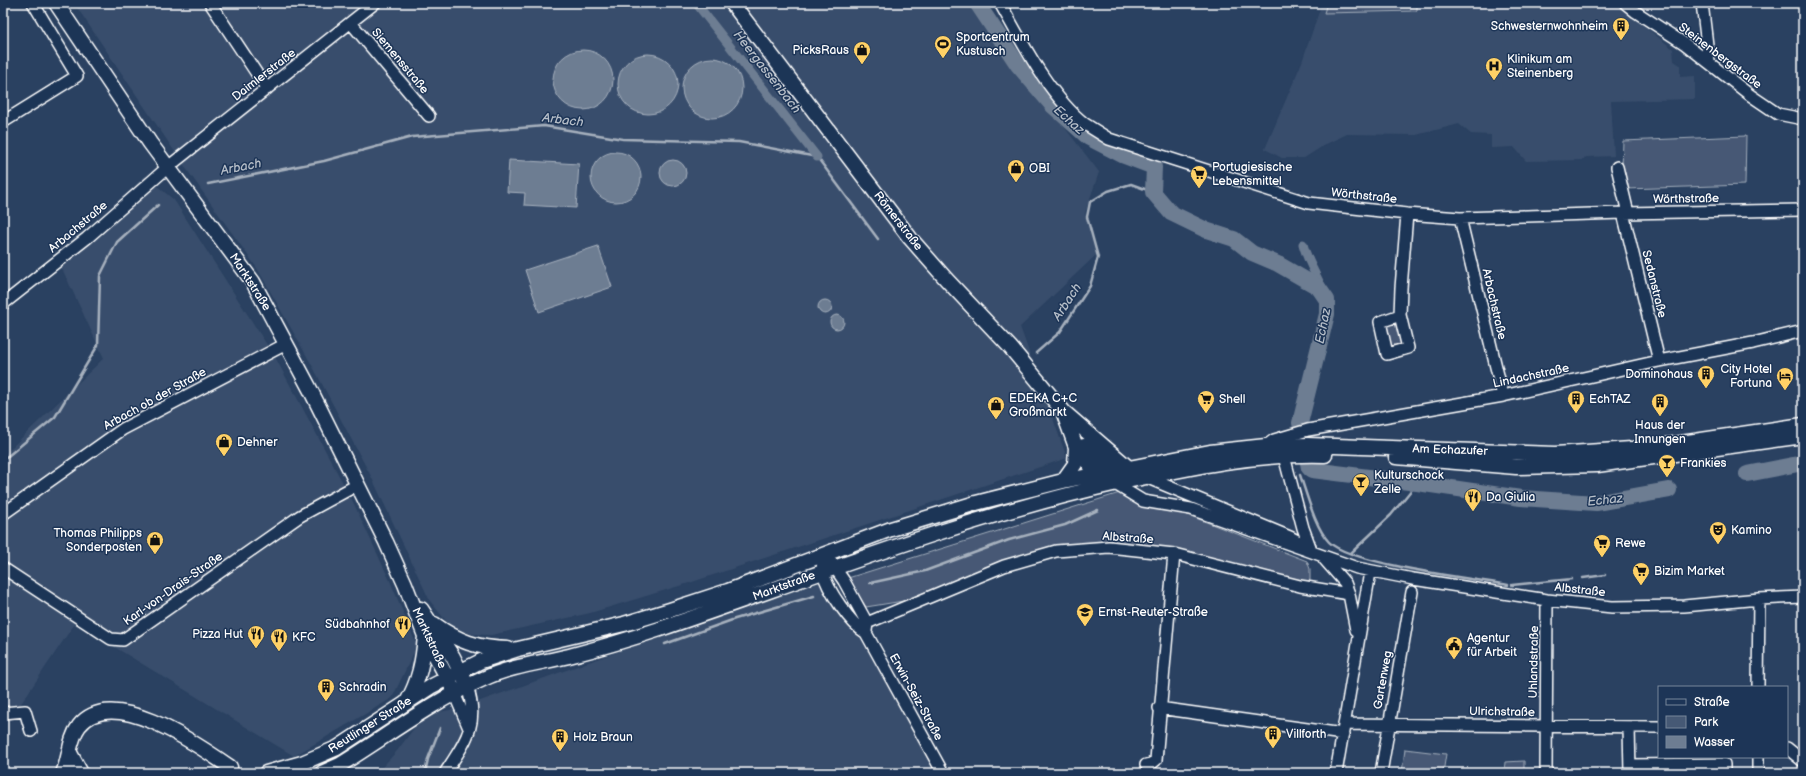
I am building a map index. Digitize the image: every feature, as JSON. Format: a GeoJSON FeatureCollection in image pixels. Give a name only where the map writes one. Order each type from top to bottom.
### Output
{"type":"FeatureCollection","features":[{"type":"Feature","properties":{"kind":"main road","name":"Marktstraße"},"geometry":{"type":"LineString","coordinates":[[56,3],[168,167],[253,282],[357,485],[405,584],[425,636],[447,678],[481,661],[518,649],[624,624],[728,591],[891,529],[976,503],[1097,474]]}},
{"type":"Feature","properties":{"kind":"main road","name":"Römerstraße"},"geometry":{"type":"LineString","coordinates":[[732,3],[910,238],[1010,347],[1063,411],[1076,447],[1097,474]]}},
{"type":"Feature","properties":{"kind":"main road"},"geometry":{"type":"LineString","coordinates":[[1063,411],[1111,453],[1128,476]]}},
{"type":"Feature","properties":{"kind":"main road","name":"Am Echazufer"},"geometry":{"type":"LineString","coordinates":[[1310,450],[1555,454],[1647,448],[1803,425]]}},
{"type":"Feature","properties":{"kind":"main road","name":"Römerstraße"},"geometry":{"type":"LineString","coordinates":[[1071,432],[1097,459],[1128,476]]}},
{"type":"Feature","properties":{"kind":"main road","name":"Am Echazufer"},"geometry":{"type":"LineString","coordinates":[[1128,476],[1155,464],[1210,452],[1266,446],[1516,467],[1598,465],[1803,436]]}},
{"type":"Feature","properties":{"kind":"main road"},"geometry":{"type":"LineString","coordinates":[[1063,481],[1075,464],[1076,447]]}},
{"type":"Feature","properties":{"kind":"main road","name":"Am Echazufer"},"geometry":{"type":"LineString","coordinates":[[1097,474],[1128,476],[1289,448]]}},
{"type":"Feature","properties":{"kind":"main road"},"geometry":{"type":"LineString","coordinates":[[1111,453],[1155,464]]}},
{"type":"Feature","properties":{"kind":"main road","name":"Marktstraße"},"geometry":{"type":"LineString","coordinates":[[460,690],[493,674],[521,665],[567,656],[637,637],[829,570],[1009,510],[1128,476]]}},
{"type":"Feature","properties":{"kind":"main road","name":"Marktstraße"},"geometry":{"type":"LineString","coordinates":[[405,584],[460,671]]}},
{"type":"Feature","properties":{"kind":"main road"},"geometry":{"type":"LineString","coordinates":[[428,620],[462,641],[489,648],[518,649]]}},
{"type":"Feature","properties":{"kind":"main road"},"geometry":{"type":"LineString","coordinates":[[406,702],[418,681],[422,665],[425,636]]}},
{"type":"Feature","properties":{"kind":"main road"},"geometry":{"type":"LineString","coordinates":[[460,671],[460,690]]}},
{"type":"Feature","properties":{"kind":"main road"},"geometry":{"type":"LineString","coordinates":[[447,678],[460,690]]}},
{"type":"Feature","properties":{"kind":"main road","name":"Reutlinger Straße"},"geometry":{"type":"LineString","coordinates":[[270,772],[302,763],[337,748],[406,702],[447,678]]}},
{"type":"Feature","properties":{"kind":"main road","name":"Reutlinger Straße"},"geometry":{"type":"LineString","coordinates":[[323,773],[358,754],[460,690]]}},
{"type":"Feature","properties":{"kind":"main road"},"geometry":{"type":"LineString","coordinates":[[64,773],[73,738],[78,727],[87,718],[100,712],[112,711],[126,712],[157,724],[198,746],[230,767]]}},
{"type":"Feature","properties":{"kind":"main road"},"geometry":{"type":"LineString","coordinates":[[70,753],[81,773]]}},
{"type":"Feature","properties":{"kind":"street"},"geometry":{"type":"LineString","coordinates":[[3,122],[77,76],[32,3]]}},
{"type":"Feature","properties":{"kind":"street"},"geometry":{"type":"LineString","coordinates":[[210,3],[267,89]]}},
{"type":"Feature","properties":{"kind":"street","name":"Daimlerstraße"},"geometry":{"type":"LineString","coordinates":[[168,167],[375,3]]}},
{"type":"Feature","properties":{"kind":"street","name":"Wörthstraße"},"geometry":{"type":"LineString","coordinates":[[1000,3],[1031,58],[1061,100],[1084,123],[1109,139],[1309,203],[1407,214],[1460,218],[1803,210]]}},
{"type":"Feature","properties":{"kind":"street","name":"Steinenbergstraße"},"geometry":{"type":"LineString","coordinates":[[1626,3],[1636,12],[1709,62],[1750,95],[1778,114],[1803,119]]}},
{"type":"Feature","properties":{"kind":"street"},"geometry":{"type":"LineString","coordinates":[[1702,3],[1709,62]]}},
{"type":"Feature","properties":{"kind":"street","name":"Siemensstraße"},"geometry":{"type":"LineString","coordinates":[[351,23],[429,116]]}},
{"type":"Feature","properties":{"kind":"street","name":"Arbachstraße"},"geometry":{"type":"LineString","coordinates":[[3,304],[87,238],[168,167]]}},
{"type":"Feature","properties":{"kind":"street","name":"Sedanstraße"},"geometry":{"type":"LineString","coordinates":[[1617,167],[1659,361]]}},
{"type":"Feature","properties":{"kind":"street"},"geometry":{"type":"LineString","coordinates":[[1400,315],[1400,288],[1407,214]]}},
{"type":"Feature","properties":{"kind":"street","name":"Arbachstraße"},"geometry":{"type":"LineString","coordinates":[[1460,218],[1503,396]]}},
{"type":"Feature","properties":{"kind":"street","name":"Lindachstraße"},"geometry":{"type":"LineString","coordinates":[[1289,448],[1308,430],[1503,396],[1803,331]]}},
{"type":"Feature","properties":{"kind":"street","name":"Arbach ob der Straße"},"geometry":{"type":"LineString","coordinates":[[3,514],[123,429],[286,344]]}},
{"type":"Feature","properties":{"kind":"street"},"geometry":{"type":"LineString","coordinates":[[1289,448],[1303,528],[1310,547]]}},
{"type":"Feature","properties":{"kind":"street","name":"Albstraße"},"geometry":{"type":"LineString","coordinates":[[1128,476],[1290,536],[1310,547],[1357,568]]}},
{"type":"Feature","properties":{"kind":"street","name":"Albstraße"},"geometry":{"type":"LineString","coordinates":[[1128,476],[1143,501],[1191,509],[1322,557],[1370,572],[1547,600],[1612,607],[1639,608],[1684,606],[1759,599],[1803,597]]}},
{"type":"Feature","properties":{"kind":"street","name":"Karl-von-Drais-Straße"},"geometry":{"type":"LineString","coordinates":[[3,568],[111,639],[123,640],[300,516],[357,485]]}},
{"type":"Feature","properties":{"kind":"street"},"geometry":{"type":"LineString","coordinates":[[1290,536],[1303,528]]}},
{"type":"Feature","properties":{"kind":"street","name":"Albstraße"},"geometry":{"type":"LineString","coordinates":[[866,628],[1004,566],[1056,551],[1109,547],[1174,554],[1300,586],[1349,594],[1345,583],[1340,576],[1322,557]]}},
{"type":"Feature","properties":{"kind":"street","name":"Erwin-Seiz-Straße"},"geometry":{"type":"LineString","coordinates":[[824,554],[829,570],[866,628],[943,773]]}},
{"type":"Feature","properties":{"kind":"street"},"geometry":{"type":"LineString","coordinates":[[1146,765],[1151,764],[1156,760],[1159,708],[1174,554]]}},
{"type":"Feature","properties":{"kind":"street","name":"Erwin-Seiz-Straße"},"geometry":{"type":"LineString","coordinates":[[829,570],[828,587],[860,629],[866,628]]}},
{"type":"Feature","properties":{"kind":"street"},"geometry":{"type":"LineString","coordinates":[[1336,773],[1370,572]]}},
{"type":"Feature","properties":{"kind":"street","name":"Gartenweg"},"geometry":{"type":"LineString","coordinates":[[1381,773],[1412,592]]}},
{"type":"Feature","properties":{"kind":"street"},"geometry":{"type":"LineString","coordinates":[[1349,594],[1358,638]]}},
{"type":"Feature","properties":{"kind":"street"},"geometry":{"type":"LineString","coordinates":[[1758,686],[1759,599]]}},
{"type":"Feature","properties":{"kind":"street","name":"Uhlandstraße"},"geometry":{"type":"LineString","coordinates":[[1546,773],[1547,600]]}},
{"type":"Feature","properties":{"kind":"street"},"geometry":{"type":"LineString","coordinates":[[445,773],[465,742],[469,728],[460,690]]}},
{"type":"Feature","properties":{"kind":"street","name":"Ulrichstraße"},"geometry":{"type":"LineString","coordinates":[[1159,708],[1344,729],[1389,724],[1658,727]]}},
{"type":"Feature","properties":{"kind":"street"},"geometry":{"type":"LineString","coordinates":[[3,713],[25,711],[31,731]]}},
{"type":"Feature","properties":{"kind":"street"},"geometry":{"type":"LineString","coordinates":[[1629,727],[1630,769],[1724,768]]}},
{"type":"Feature","properties":{"kind":"street"},"geometry":{"type":"LineString","coordinates":[[1788,749],[1803,761]]}},
{"type":"Feature","properties":{"kind":"street"},"geometry":{"type":"LineString","coordinates":[[1758,758],[1758,773]]}},
{"type":"Feature","properties":{"kind":"shaded area"},"geometry":{"type":"Polygon","coordinates":[[[74,3],[978,3],[990,31],[1099,172],[1085,213],[1097,254],[1020,327],[1067,458],[692,582],[590,613],[491,635],[472,634],[459,630],[447,622],[430,601],[372,478],[313,367],[257,268],[190,174],[74,3]]]}},
{"type":"Feature","properties":{"kind":"shaded area","name":"Klinikum am Steinenberg"},"geometry":{"type":"Polygon","coordinates":[[[1322,3],[1615,3],[1673,49],[1674,61],[1680,65],[1680,77],[1695,76],[1695,99],[1611,101],[1614,156],[1586,157],[1583,160],[1526,161],[1514,147],[1491,148],[1491,135],[1471,134],[1459,124],[1416,135],[1347,134],[1326,144],[1304,158],[1282,158],[1265,149],[1302,62],[1322,3]]]}},
{"type":"Feature","properties":{"kind":"shaded area"},"geometry":{"type":"Polygon","coordinates":[[[145,176],[174,200],[276,359],[352,500],[390,581],[417,646],[392,698],[294,756],[75,623],[10,720],[3,721],[3,456],[104,358],[59,262],[145,176]]]}},
{"type":"Feature","properties":{"kind":"shaded area"},"geometry":{"type":"Polygon","coordinates":[[[830,579],[938,773],[377,773],[397,751],[415,727],[439,712],[461,708],[636,645],[830,579]]]}},
{"type":"Feature","properties":{"kind":"green space"},"geometry":{"type":"Polygon","coordinates":[[[1327,3],[1417,3],[1417,11],[1324,13],[1327,3]]]}},
{"type":"Feature","properties":{"kind":"green space"},"geometry":{"type":"Polygon","coordinates":[[[1746,136],[1745,185],[1626,189],[1622,168],[1623,141],[1746,136]]]}},
{"type":"Feature","properties":{"kind":"green space"},"geometry":{"type":"Polygon","coordinates":[[[1398,319],[1405,345],[1390,349],[1384,323],[1398,319]]]}},
{"type":"Feature","properties":{"kind":"green space"},"geometry":{"type":"Polygon","coordinates":[[[1126,491],[1307,561],[1310,569],[1310,580],[1301,583],[1174,551],[1054,549],[934,596],[866,607],[848,578],[1126,491]]]}},
{"type":"Feature","properties":{"kind":"green space"},"geometry":{"type":"Polygon","coordinates":[[[1405,749],[1446,754],[1443,773],[1402,773],[1405,749]]]}},
{"type":"Feature","properties":{"kind":"green space"},"geometry":{"type":"Polygon","coordinates":[[[1524,761],[1524,773],[1504,773],[1505,762],[1524,761]]]}},
{"type":"Feature","properties":{"kind":"water"},"geometry":{"type":"Polygon","coordinates":[[[583,50],[600,55],[608,63],[613,80],[608,97],[600,105],[583,110],[566,105],[558,97],[553,80],[558,63],[566,55],[583,50]]]}},
{"type":"Feature","properties":{"kind":"water"},"geometry":{"type":"Polygon","coordinates":[[[648,54],[665,59],[673,67],[678,84],[673,101],[665,109],[648,114],[631,109],[623,101],[618,84],[623,67],[631,59],[648,54]]]}},
{"type":"Feature","properties":{"kind":"water"},"geometry":{"type":"Polygon","coordinates":[[[712,58],[729,63],[737,71],[742,88],[737,105],[729,113],[712,118],[695,113],[687,105],[682,88],[687,71],[695,63],[712,58]]]}},
{"type":"Feature","properties":{"kind":"water"},"geometry":{"type":"Polygon","coordinates":[[[621,152],[626,153],[634,159],[640,167],[640,187],[634,195],[626,201],[611,202],[606,201],[598,195],[592,187],[591,172],[592,167],[598,159],[606,153],[621,152]]]}},
{"type":"Feature","properties":{"kind":"water"},"geometry":{"type":"Polygon","coordinates":[[[509,160],[579,164],[576,208],[524,205],[525,193],[507,192],[509,160]]]}},
{"type":"Feature","properties":{"kind":"water"},"geometry":{"type":"Polygon","coordinates":[[[673,160],[682,164],[686,173],[682,182],[673,186],[664,182],[660,173],[664,164],[673,160]]]}},
{"type":"Feature","properties":{"kind":"water"},"geometry":{"type":"Polygon","coordinates":[[[598,246],[612,287],[539,312],[525,270],[598,246]]]}},
{"type":"Feature","properties":{"kind":"water"},"geometry":{"type":"Polygon","coordinates":[[[825,300],[830,302],[832,307],[830,312],[825,314],[820,312],[818,307],[820,302],[825,300]]]}},
{"type":"Feature","properties":{"kind":"water"},"geometry":{"type":"Polygon","coordinates":[[[837,315],[842,317],[844,322],[842,327],[837,329],[832,327],[830,322],[832,317],[837,315]]]}},
{"type":"Feature","properties":{"kind":"waterway","name":"Heergassenbach"},"geometry":{"type":"LineString","coordinates":[[696,3],[817,157]]}},
{"type":"Feature","properties":{"kind":"waterway","name":"Echaz"},"geometry":{"type":"LineString","coordinates":[[977,3],[1018,65],[1053,106],[1089,138],[1122,155],[1154,167],[1153,192],[1171,213],[1206,230],[1234,239],[1252,253],[1278,264],[1318,287],[1327,300],[1327,314],[1300,423],[1309,468],[1312,470],[1521,498],[1596,503],[1669,490]]}},
{"type":"Feature","properties":{"kind":"waterway","name":"Arbach"},"geometry":{"type":"LineString","coordinates":[[208,184],[324,161],[412,137],[544,126],[623,139],[739,142],[817,157],[878,239]]}},
{"type":"Feature","properties":{"kind":"waterway","name":"Arbach"},"geometry":{"type":"LineString","coordinates":[[1036,353],[1060,332],[1090,286],[1098,257],[1087,217],[1090,202],[1108,191],[1131,184],[1153,192]]}},
{"type":"Feature","properties":{"kind":"waterway","name":"Arbach"},"geometry":{"type":"LineString","coordinates":[[3,458],[8,456],[55,417],[98,345],[100,276],[117,242],[158,205]]}},
{"type":"Feature","properties":{"kind":"waterway"},"geometry":{"type":"LineString","coordinates":[[1303,244],[1327,300]]}},
{"type":"Feature","properties":{"kind":"waterway","name":"Echaz"},"geometry":{"type":"LineString","coordinates":[[1747,474],[1803,463]]}},
{"type":"Feature","properties":{"kind":"waterway"},"geometry":{"type":"LineString","coordinates":[[1300,475],[1312,510],[1324,536],[1329,542],[1341,550],[1386,564],[1414,570],[1508,585]]}},
{"type":"Feature","properties":{"kind":"waterway"},"geometry":{"type":"LineString","coordinates":[[1351,553],[1391,515],[1417,483]]}},
{"type":"Feature","properties":{"kind":"waterway"},"geometry":{"type":"LineString","coordinates":[[870,583],[925,571],[1009,540],[1065,525],[1098,510]]}},
{"type":"Feature","properties":{"kind":"waterway"},"geometry":{"type":"LineString","coordinates":[[1583,578],[1605,575]]}},
{"type":"Feature","properties":{"kind":"waterway"},"geometry":{"type":"LineString","coordinates":[[1512,585],[1572,579]]}},
{"type":"Feature","properties":{"kind":"waterway"},"geometry":{"type":"LineString","coordinates":[[665,644],[735,619],[814,596]]}},
{"type":"Feature","properties":{"kind":"waterway"},"geometry":{"type":"LineString","coordinates":[[425,773],[428,759],[440,728]]}},
{"type":"Feature","properties":{"kind":"place","name":"Schwesternwohnheim"},"geometry":{"type":"Point","coordinates":[1621,41]}},
{"type":"Feature","properties":{"kind":"place","name":"Sportcentrum Kustusch"},"geometry":{"type":"Point","coordinates":[943,59]}},
{"type":"Feature","properties":{"kind":"place","name":"PicksRaus"},"geometry":{"type":"Point","coordinates":[862,65]}},
{"type":"Feature","properties":{"kind":"place","name":"Klinikum am Steinenberg"},"geometry":{"type":"Point","coordinates":[1494,81]}},
{"type":"Feature","properties":{"kind":"place","name":"OBI"},"geometry":{"type":"Point","coordinates":[1016,183]}},
{"type":"Feature","properties":{"kind":"place","name":"Portugiesische Lebensmittel"},"geometry":{"type":"Point","coordinates":[1199,189]}},
{"type":"Feature","properties":{"kind":"place","name":"Dominohaus"},"geometry":{"type":"Point","coordinates":[1706,389]}},
{"type":"Feature","properties":{"kind":"place","name":"City Hotel Fortuna"},"geometry":{"type":"Point","coordinates":[1785,391]}},
{"type":"Feature","properties":{"kind":"place","name":"Shell"},"geometry":{"type":"Point","coordinates":[1206,414]}},
{"type":"Feature","properties":{"kind":"place","name":"EchTAZ"},"geometry":{"type":"Point","coordinates":[1576,414]}},
{"type":"Feature","properties":{"kind":"place","name":"Haus der Innungen"},"geometry":{"type":"Point","coordinates":[1660,417]}},
{"type":"Feature","properties":{"kind":"place","name":"EDEKA C+C Großmarkt"},"geometry":{"type":"Point","coordinates":[996,420]}},
{"type":"Feature","properties":{"kind":"place","name":"Dehner"},"geometry":{"type":"Point","coordinates":[224,457]}},
{"type":"Feature","properties":{"kind":"place","name":"Frankies"},"geometry":{"type":"Point","coordinates":[1667,478]}},
{"type":"Feature","properties":{"kind":"place","name":"Kulturschock Zelle"},"geometry":{"type":"Point","coordinates":[1361,497]}},
{"type":"Feature","properties":{"kind":"place","name":"Da Giulia"},"geometry":{"type":"Point","coordinates":[1473,512]}},
{"type":"Feature","properties":{"kind":"place","name":"Kamino"},"geometry":{"type":"Point","coordinates":[1718,545]}},
{"type":"Feature","properties":{"kind":"place","name":"Thomas Philipps Sonderposten"},"geometry":{"type":"Point","coordinates":[155,555]}},
{"type":"Feature","properties":{"kind":"place","name":"Rewe"},"geometry":{"type":"Point","coordinates":[1602,558]}},
{"type":"Feature","properties":{"kind":"place","name":"Bizim Market"},"geometry":{"type":"Point","coordinates":[1641,586]}},
{"type":"Feature","properties":{"kind":"place","name":"Ernst-Reuter-Straße"},"geometry":{"type":"Point","coordinates":[1085,627]}},
{"type":"Feature","properties":{"kind":"place","name":"Südbahnhof"},"geometry":{"type":"Point","coordinates":[403,639]}},
{"type":"Feature","properties":{"kind":"place","name":"Pizza Hut"},"geometry":{"type":"Point","coordinates":[256,649]}},
{"type":"Feature","properties":{"kind":"place","name":"KFC"},"geometry":{"type":"Point","coordinates":[279,652]}},
{"type":"Feature","properties":{"kind":"place","name":"Agentur für Arbeit"},"geometry":{"type":"Point","coordinates":[1454,660]}},
{"type":"Feature","properties":{"kind":"place","name":"Schradin"},"geometry":{"type":"Point","coordinates":[326,702]}},
{"type":"Feature","properties":{"kind":"place","name":"Villforth"},"geometry":{"type":"Point","coordinates":[1273,749]}},
{"type":"Feature","properties":{"kind":"place","name":"Holz Braun"},"geometry":{"type":"Point","coordinates":[560,752]}}]}
